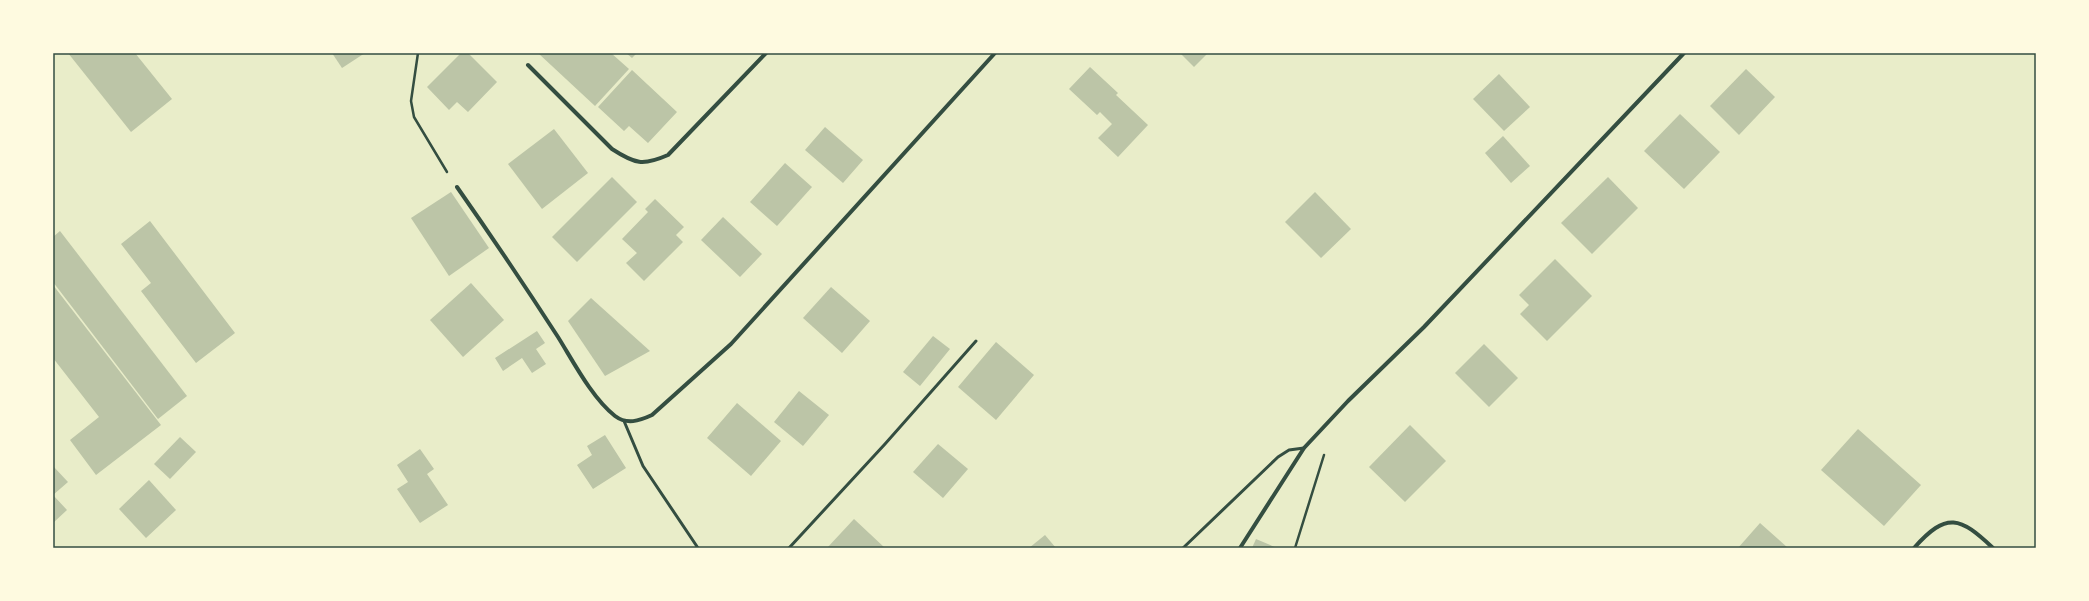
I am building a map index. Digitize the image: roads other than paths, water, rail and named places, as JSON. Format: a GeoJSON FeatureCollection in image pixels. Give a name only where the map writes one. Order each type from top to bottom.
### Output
{"type":"FeatureCollection","features":[{"type":"Feature","properties":{"kind":"street"},"geometry":{"type":"LineString","coordinates":[[528,65],[612,149],[625,158],[639,163],[652,162],[668,155],[766,53]]}},
{"type":"Feature","properties":{"kind":"street"},"geometry":{"type":"LineString","coordinates":[[457,187],[605,406],[615,416],[624,421],[637,422],[652,415],[731,344],[995,53]]}},
{"type":"Feature","properties":{"kind":"street"},"geometry":{"type":"LineString","coordinates":[[1240,548],[1304,448],[1348,401],[1424,327],[1581,164],[1684,53]]}},
{"type":"Feature","properties":{"kind":"street"},"geometry":{"type":"LineString","coordinates":[[1914,548],[1936,528],[1952,522],[1972,529],[1993,548]]}},
{"type":"Feature","properties":{"kind":"lane"},"geometry":{"type":"LineString","coordinates":[[789,548],[885,444],[976,341]]}},
{"type":"Feature","properties":{"kind":"lane"},"geometry":{"type":"LineString","coordinates":[[624,421],[643,466],[698,548]]}},
{"type":"Feature","properties":{"kind":"lane"},"geometry":{"type":"LineString","coordinates":[[1183,548],[1278,457],[1290,450],[1304,448]]}}]}
